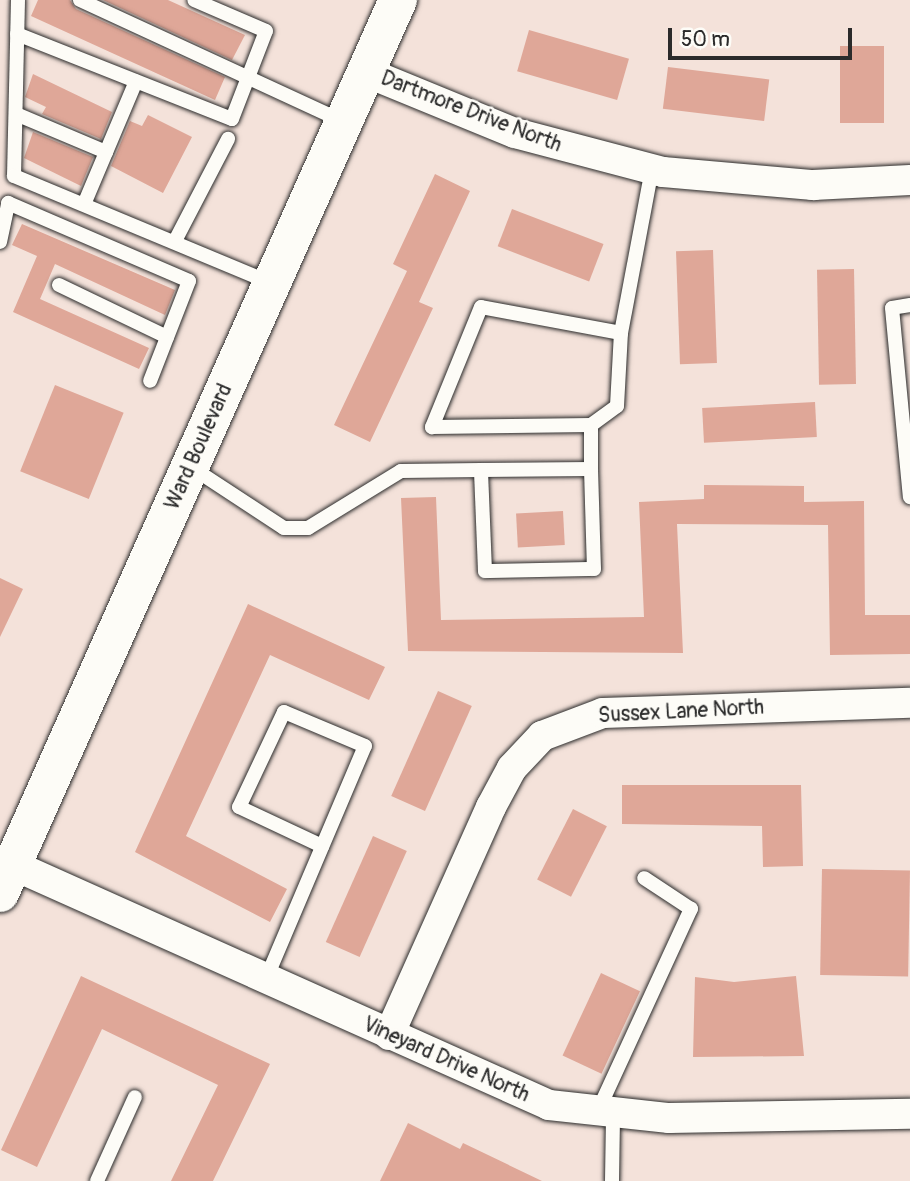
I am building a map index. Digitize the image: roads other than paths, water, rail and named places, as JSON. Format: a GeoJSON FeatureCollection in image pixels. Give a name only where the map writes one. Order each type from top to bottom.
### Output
{"type":"FeatureCollection","features":[{"type":"Feature","properties":{"kind":"main road","name":"Ward Boulevard"},"geometry":{"type":"LineString","coordinates":[[6,879],[398,0]]}},
{"type":"Feature","properties":{"kind":"street","name":"Dartmore Drive North"},"geometry":{"type":"LineString","coordinates":[[366,72],[516,133],[652,169],[813,185],[910,180]]}},
{"type":"Feature","properties":{"kind":"street","name":"Sussex Lane North"},"geometry":{"type":"LineString","coordinates":[[389,1035],[491,807],[512,768],[542,736],[603,713],[910,703]]}},
{"type":"Feature","properties":{"kind":"street","name":"Vineyard Drive North"},"geometry":{"type":"LineString","coordinates":[[6,879],[266,979],[521,1096],[604,1115],[910,1114]]}},
{"type":"Feature","properties":{"kind":"lane"},"geometry":{"type":"LineString","coordinates":[[0,242],[15,176],[18,0]]}},
{"type":"Feature","properties":{"kind":"lane"},"geometry":{"type":"LineString","coordinates":[[79,0],[344,121]]}},
{"type":"Feature","properties":{"kind":"lane"},"geometry":{"type":"LineString","coordinates":[[17,34],[232,119],[266,32],[194,0]]}},
{"type":"Feature","properties":{"kind":"lane"},"geometry":{"type":"LineString","coordinates":[[85,202],[136,80]]}},
{"type":"Feature","properties":{"kind":"lane"},"geometry":{"type":"LineString","coordinates":[[16,114],[106,152]]}},
{"type":"Feature","properties":{"kind":"lane"},"geometry":{"type":"LineString","coordinates":[[176,239],[228,139]]}},
{"type":"Feature","properties":{"kind":"lane"},"geometry":{"type":"LineString","coordinates":[[621,333],[481,307],[432,426],[591,425],[617,406],[621,333],[652,169]]}},
{"type":"Feature","properties":{"kind":"lane"},"geometry":{"type":"LineString","coordinates":[[15,176],[176,239],[272,283]]}},
{"type":"Feature","properties":{"kind":"lane"},"geometry":{"type":"LineString","coordinates":[[8,203],[189,281],[150,381]]}},
{"type":"Feature","properties":{"kind":"lane"},"geometry":{"type":"LineString","coordinates":[[59,285],[167,337]]}},
{"type":"Feature","properties":{"kind":"lane"},"geometry":{"type":"LineString","coordinates":[[910,305],[892,308],[910,497]]}},
{"type":"Feature","properties":{"kind":"lane"},"geometry":{"type":"LineString","coordinates":[[481,470],[485,571],[594,569],[591,425]]}},
{"type":"Feature","properties":{"kind":"lane"},"geometry":{"type":"LineString","coordinates":[[190,466],[284,528],[308,528],[401,471],[591,469]]}},
{"type":"Feature","properties":{"kind":"lane"},"geometry":{"type":"LineString","coordinates":[[266,979],[365,746],[284,712],[239,807],[322,846]]}},
{"type":"Feature","properties":{"kind":"lane"},"geometry":{"type":"LineString","coordinates":[[612,1181],[604,1115],[691,909],[644,878]]}},
{"type":"Feature","properties":{"kind":"lane"},"geometry":{"type":"LineString","coordinates":[[97,1181],[135,1097]]}}]}
